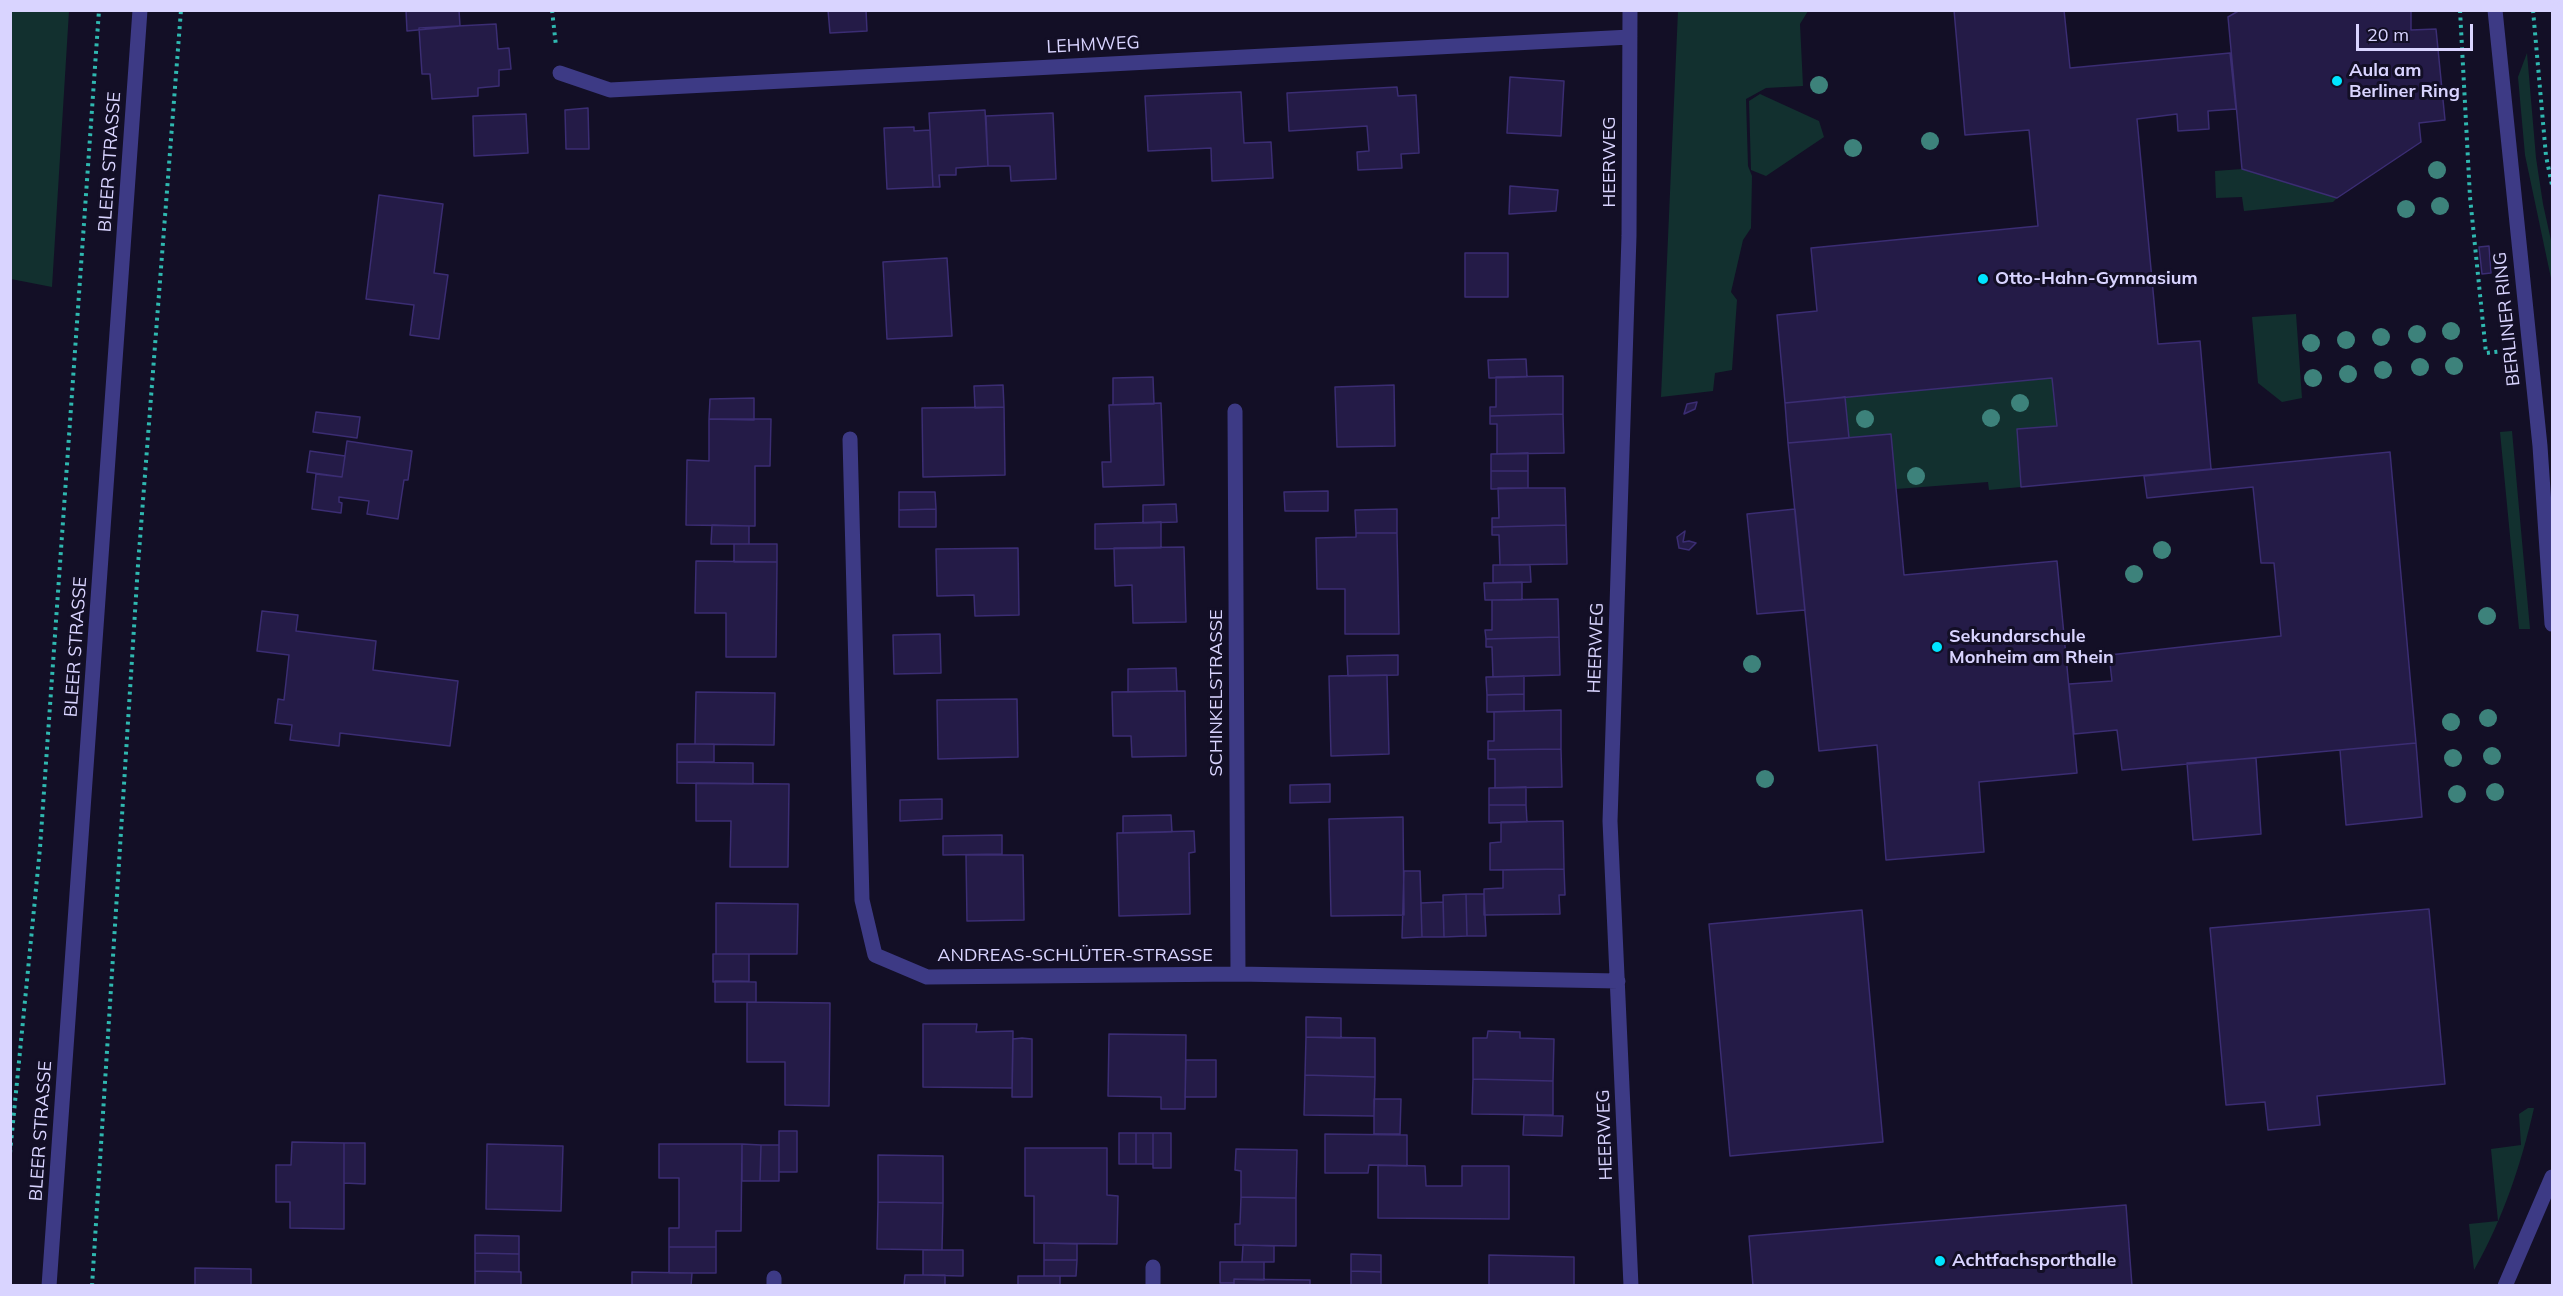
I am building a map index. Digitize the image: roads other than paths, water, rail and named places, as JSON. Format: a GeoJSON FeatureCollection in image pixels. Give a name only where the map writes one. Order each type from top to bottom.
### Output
{"type":"FeatureCollection","features":[{"type":"Feature","properties":{"kind":"street","name":"BLEER STRASSE"},"geometry":{"type":"LineString","coordinates":[[49,1286],[140,10]]}},
{"type":"Feature","properties":{"kind":"street","name":"HEERWEG"},"geometry":{"type":"LineString","coordinates":[[1630,10],[1629,236],[1610,821],[1631,1286]]}},
{"type":"Feature","properties":{"kind":"street","name":"BERLINER RING"},"geometry":{"type":"LineString","coordinates":[[2495,10],[2530,349],[2553,624]]}},
{"type":"Feature","properties":{"kind":"street","name":"LEHMWEG"},"geometry":{"type":"LineString","coordinates":[[560,73],[610,90],[1630,37]]}},
{"type":"Feature","properties":{"kind":"street","name":"SCHINKELSTRASSE"},"geometry":{"type":"LineString","coordinates":[[1236,411],[1238,974]]}},
{"type":"Feature","properties":{"kind":"street","name":"ANDREAS-SCHLÜTER-STRASSE"},"geometry":{"type":"LineString","coordinates":[[850,439],[862,900],[875,955],[927,977],[1238,974],[1618,981]]}},
{"type":"Feature","properties":{"kind":"street"},"geometry":{"type":"LineString","coordinates":[[2505,1286],[2553,1176]]}},
{"type":"Feature","properties":{"kind":"street"},"geometry":{"type":"LineString","coordinates":[[1153,1267],[1153,1286]]}},
{"type":"Feature","properties":{"kind":"place","name":"Aula am Berliner Ring"},"geometry":{"type":"Point","coordinates":[2337,81]}},
{"type":"Feature","properties":{"kind":"place","name":"Otto-Hahn-Gymnasium"},"geometry":{"type":"Point","coordinates":[1983,279]}},
{"type":"Feature","properties":{"kind":"place","name":"Sekundarschule Monheim am Rhein"},"geometry":{"type":"Point","coordinates":[1937,647]}},
{"type":"Feature","properties":{"kind":"place","name":"Achtfachsporthalle"},"geometry":{"type":"Point","coordinates":[1940,1261]}}]}
